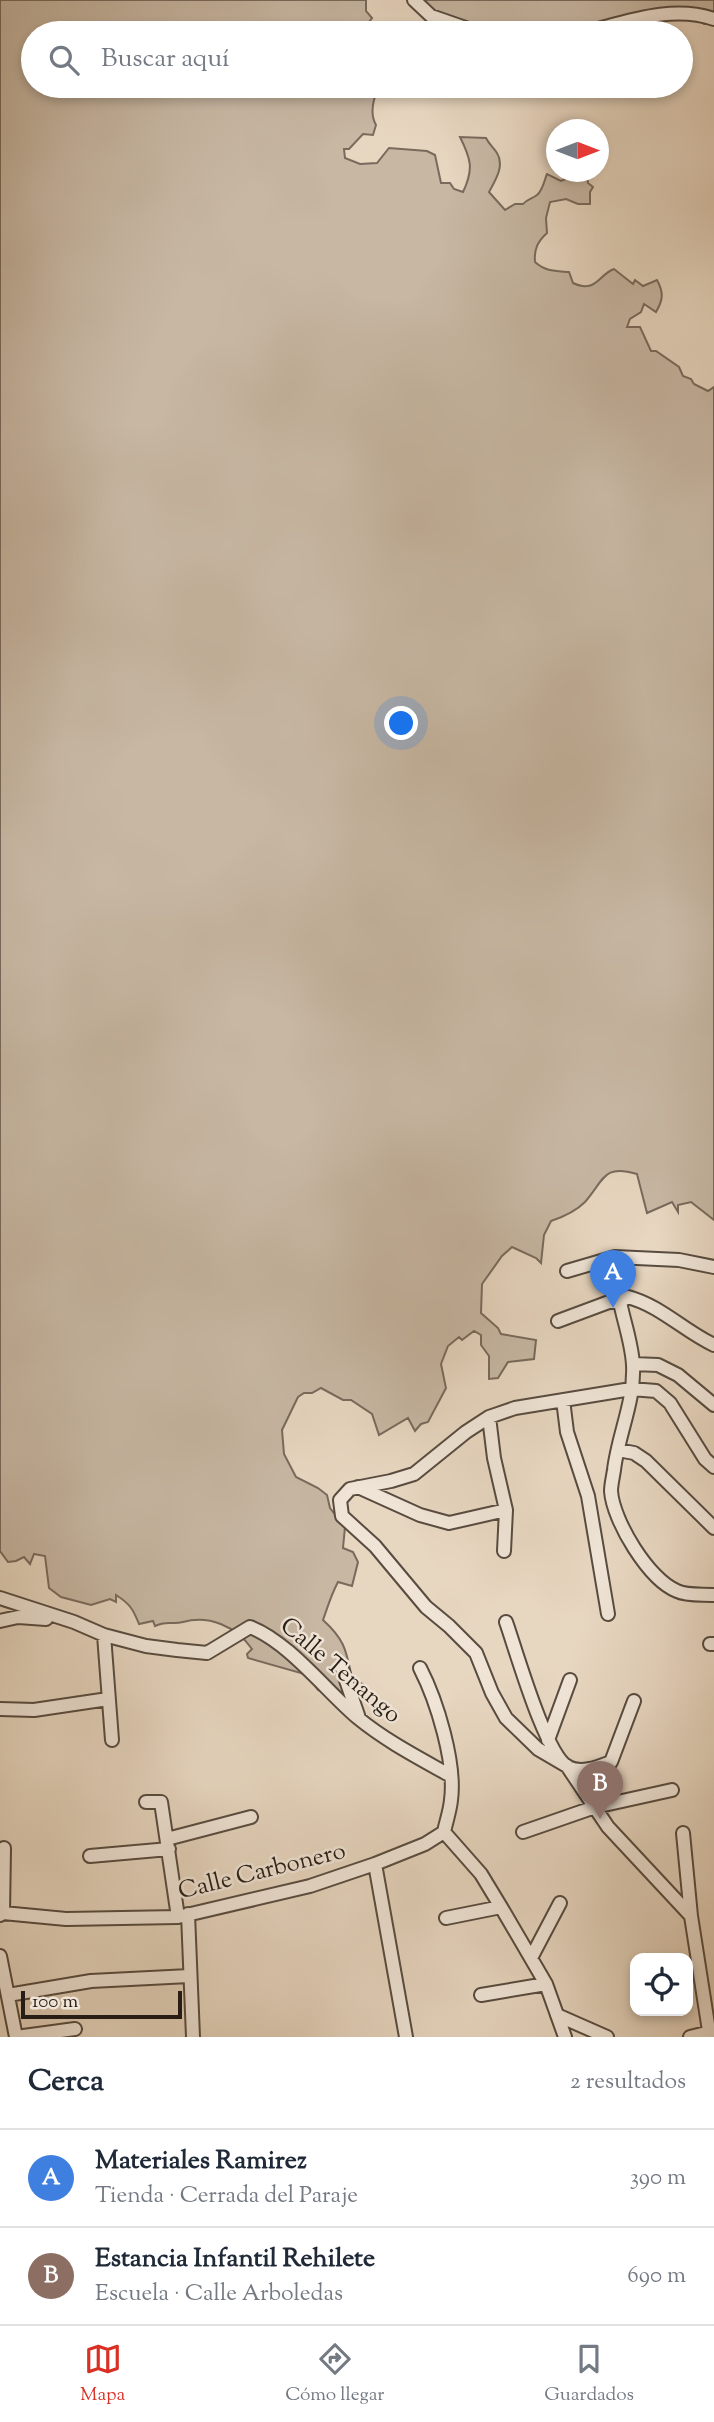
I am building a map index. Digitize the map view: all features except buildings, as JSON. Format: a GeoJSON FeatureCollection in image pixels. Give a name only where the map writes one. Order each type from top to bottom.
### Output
{"type":"FeatureCollection","features":[{"type":"Feature","properties":{"kind":"street"},"geometry":{"type":"LineString","coordinates":[[414,0],[431,16],[445,21]]}},
{"type":"Feature","properties":{"kind":"street"},"geometry":{"type":"LineString","coordinates":[[631,21],[656,15],[700,14],[714,19]]}},
{"type":"Feature","properties":{"kind":"street"},"geometry":{"type":"LineString","coordinates":[[567,1271],[615,1257],[634,1256],[679,1260],[714,1267]]}},
{"type":"Feature","properties":{"kind":"street"},"geometry":{"type":"LineString","coordinates":[[558,1321],[609,1302],[620,1302],[628,1297],[643,1301],[700,1339],[714,1345]]}},
{"type":"Feature","properties":{"kind":"street"},"geometry":{"type":"LineString","coordinates":[[620,1302],[633,1364],[631,1389],[611,1491],[627,1534],[658,1580],[678,1592],[714,1595]]}},
{"type":"Feature","properties":{"kind":"street"},"geometry":{"type":"LineString","coordinates":[[633,1364],[658,1364],[678,1375],[714,1405]]}},
{"type":"Feature","properties":{"kind":"street"},"geometry":{"type":"LineString","coordinates":[[634,1702],[611,1762],[596,1768],[573,1768],[538,1749],[506,1718],[492,1693],[476,1653],[426,1608],[375,1546],[342,1516],[340,1500],[350,1489],[358,1486],[414,1474],[489,1417],[515,1408],[631,1389],[656,1391],[670,1403],[705,1459],[714,1467]]}},
{"type":"Feature","properties":{"kind":"street"},"geometry":{"type":"LineString","coordinates":[[563,1400],[567,1432],[589,1496],[608,1614]]}},
{"type":"Feature","properties":{"kind":"street"},"geometry":{"type":"LineString","coordinates":[[489,1417],[494,1458],[506,1510],[504,1550]]}},
{"type":"Feature","properties":{"kind":"street"},"geometry":{"type":"LineString","coordinates":[[618,1450],[634,1454],[646,1461],[714,1528]]}},
{"type":"Feature","properties":{"kind":"street"},"geometry":{"type":"LineString","coordinates":[[358,1486],[427,1517],[449,1522],[506,1510]]}},
{"type":"Feature","properties":{"kind":"street","name":"Calle Tenango"},"geometry":{"type":"LineString","coordinates":[[0,1598],[74,1622],[104,1635],[146,1646],[207,1653],[250,1627],[283,1648],[359,1719],[401,1748],[451,1776]]}},
{"type":"Feature","properties":{"kind":"street"},"geometry":{"type":"LineString","coordinates":[[0,1621],[34,1617],[74,1622]]}},
{"type":"Feature","properties":{"kind":"street"},"geometry":{"type":"LineString","coordinates":[[506,1622],[548,1740],[573,1768],[608,1826],[691,1916]]}},
{"type":"Feature","properties":{"kind":"street"},"geometry":{"type":"LineString","coordinates":[[104,1635],[112,1740]]}},
{"type":"Feature","properties":{"kind":"street"},"geometry":{"type":"LineString","coordinates":[[341,1666],[359,1719]]}},
{"type":"Feature","properties":{"kind":"street"},"geometry":{"type":"LineString","coordinates":[[420,1668],[429,1684],[451,1776],[452,1800],[444,1832],[481,1874],[502,1907],[545,1984],[565,2037]]}},
{"type":"Feature","properties":{"kind":"street"},"geometry":{"type":"LineString","coordinates":[[548,1740],[570,1680]]}},
{"type":"Feature","properties":{"kind":"street"},"geometry":{"type":"LineString","coordinates":[[0,1709],[34,1710],[108,1699]]}},
{"type":"Feature","properties":{"kind":"street"},"geometry":{"type":"LineString","coordinates":[[523,1832],[595,1807],[672,1790]]}},
{"type":"Feature","properties":{"kind":"street"},"geometry":{"type":"LineString","coordinates":[[146,1802],[161,1802],[183,1915],[194,2037]]}},
{"type":"Feature","properties":{"kind":"street"},"geometry":{"type":"LineString","coordinates":[[90,1856],[168,1844],[251,1817]]}},
{"type":"Feature","properties":{"kind":"street","name":"Calle Carbonero"},"geometry":{"type":"LineString","coordinates":[[1,1914],[66,1919],[183,1915],[310,1886],[425,1844],[444,1832]]}},
{"type":"Feature","properties":{"kind":"street"},"geometry":{"type":"LineString","coordinates":[[682,1833],[691,1916],[711,2015],[710,2035],[690,2037]]}},
{"type":"Feature","properties":{"kind":"street"},"geometry":{"type":"LineString","coordinates":[[1,1914],[4,1848]]}},
{"type":"Feature","properties":{"kind":"street"},"geometry":{"type":"LineString","coordinates":[[375,1864],[406,2037]]}},
{"type":"Feature","properties":{"kind":"street"},"geometry":{"type":"LineString","coordinates":[[531,1958],[560,1903]]}},
{"type":"Feature","properties":{"kind":"street"},"geometry":{"type":"LineString","coordinates":[[446,1918],[502,1907]]}},
{"type":"Feature","properties":{"kind":"street"},"geometry":{"type":"LineString","coordinates":[[0,1956],[2,1980],[8,1995],[16,2037],[75,2029]]}},
{"type":"Feature","properties":{"kind":"street"},"geometry":{"type":"LineString","coordinates":[[8,1995],[91,1981],[189,1976]]}},
{"type":"Feature","properties":{"kind":"street"},"geometry":{"type":"LineString","coordinates":[[481,1995],[545,1984]]}},
{"type":"Feature","properties":{"kind":"street"},"geometry":{"type":"LineString","coordinates":[[557,2015],[607,2037]]}},
{"type":"Feature","properties":{"kind":"shaded area"},"geometry":{"type":"Polygon","coordinates":[[[0,0],[366,0],[366,11],[372,18],[370,21],[21,21],[21,98],[374,98],[373,115],[376,125],[373,135],[363,134],[349,149],[344,149],[345,158],[360,164],[377,163],[389,148],[427,151],[435,155],[441,183],[450,183],[454,189],[463,192],[469,177],[470,164],[460,137],[486,138],[497,153],[500,163],[489,192],[505,210],[515,204],[523,204],[537,195],[546,177],[546,182],[588,182],[593,187],[590,204],[578,204],[566,199],[550,202],[546,218],[547,233],[537,246],[535,262],[547,269],[569,272],[573,283],[581,286],[592,285],[614,269],[633,284],[635,280],[643,286],[657,280],[662,296],[656,312],[644,304],[641,312],[630,319],[627,327],[640,327],[651,351],[656,351],[679,367],[683,376],[691,379],[694,384],[708,391],[714,387],[714,1220],[691,1202],[678,1205],[678,1212],[672,1202],[647,1213],[637,1174],[626,1171],[611,1172],[581,1205],[551,1221],[544,1235],[541,1263],[512,1247],[482,1284],[481,1313],[501,1334],[536,1340],[534,1359],[508,1362],[498,1378],[489,1379],[489,1356],[481,1345],[481,1335],[474,1331],[462,1340],[459,1337],[448,1346],[441,1364],[446,1388],[428,1422],[421,1424],[415,1431],[408,1418],[379,1435],[372,1414],[351,1400],[343,1400],[321,1388],[298,1397],[282,1430],[284,1454],[296,1477],[327,1495],[330,1508],[345,1527],[343,1548],[353,1552],[358,1562],[352,1586],[338,1582],[323,1620],[344,1646],[352,1678],[364,1685],[357,1705],[318,1690],[308,1675],[248,1658],[247,1654],[252,1649],[246,1641],[221,1624],[193,1620],[155,1626],[153,1621],[139,1624],[131,1607],[116,1595],[116,1602],[110,1599],[91,1605],[61,1597],[49,1588],[45,1556],[34,1554],[30,1564],[24,1557],[8,1562],[0,1551],[0,0]]]}},
{"type":"Feature","properties":{"kind":"shaded area"},"geometry":{"type":"Polygon","coordinates":[[[412,0],[714,0],[714,23],[704,24],[694,17],[657,21],[446,21],[412,0]]]}},
{"type":"Feature","properties":{"kind":"place","name":"Materiales Ramirez"},"geometry":{"type":"Point","coordinates":[613,1308]}},
{"type":"Feature","properties":{"kind":"place","name":"Estancia Infantil Rehilete"},"geometry":{"type":"Point","coordinates":[600,1819]}}]}
